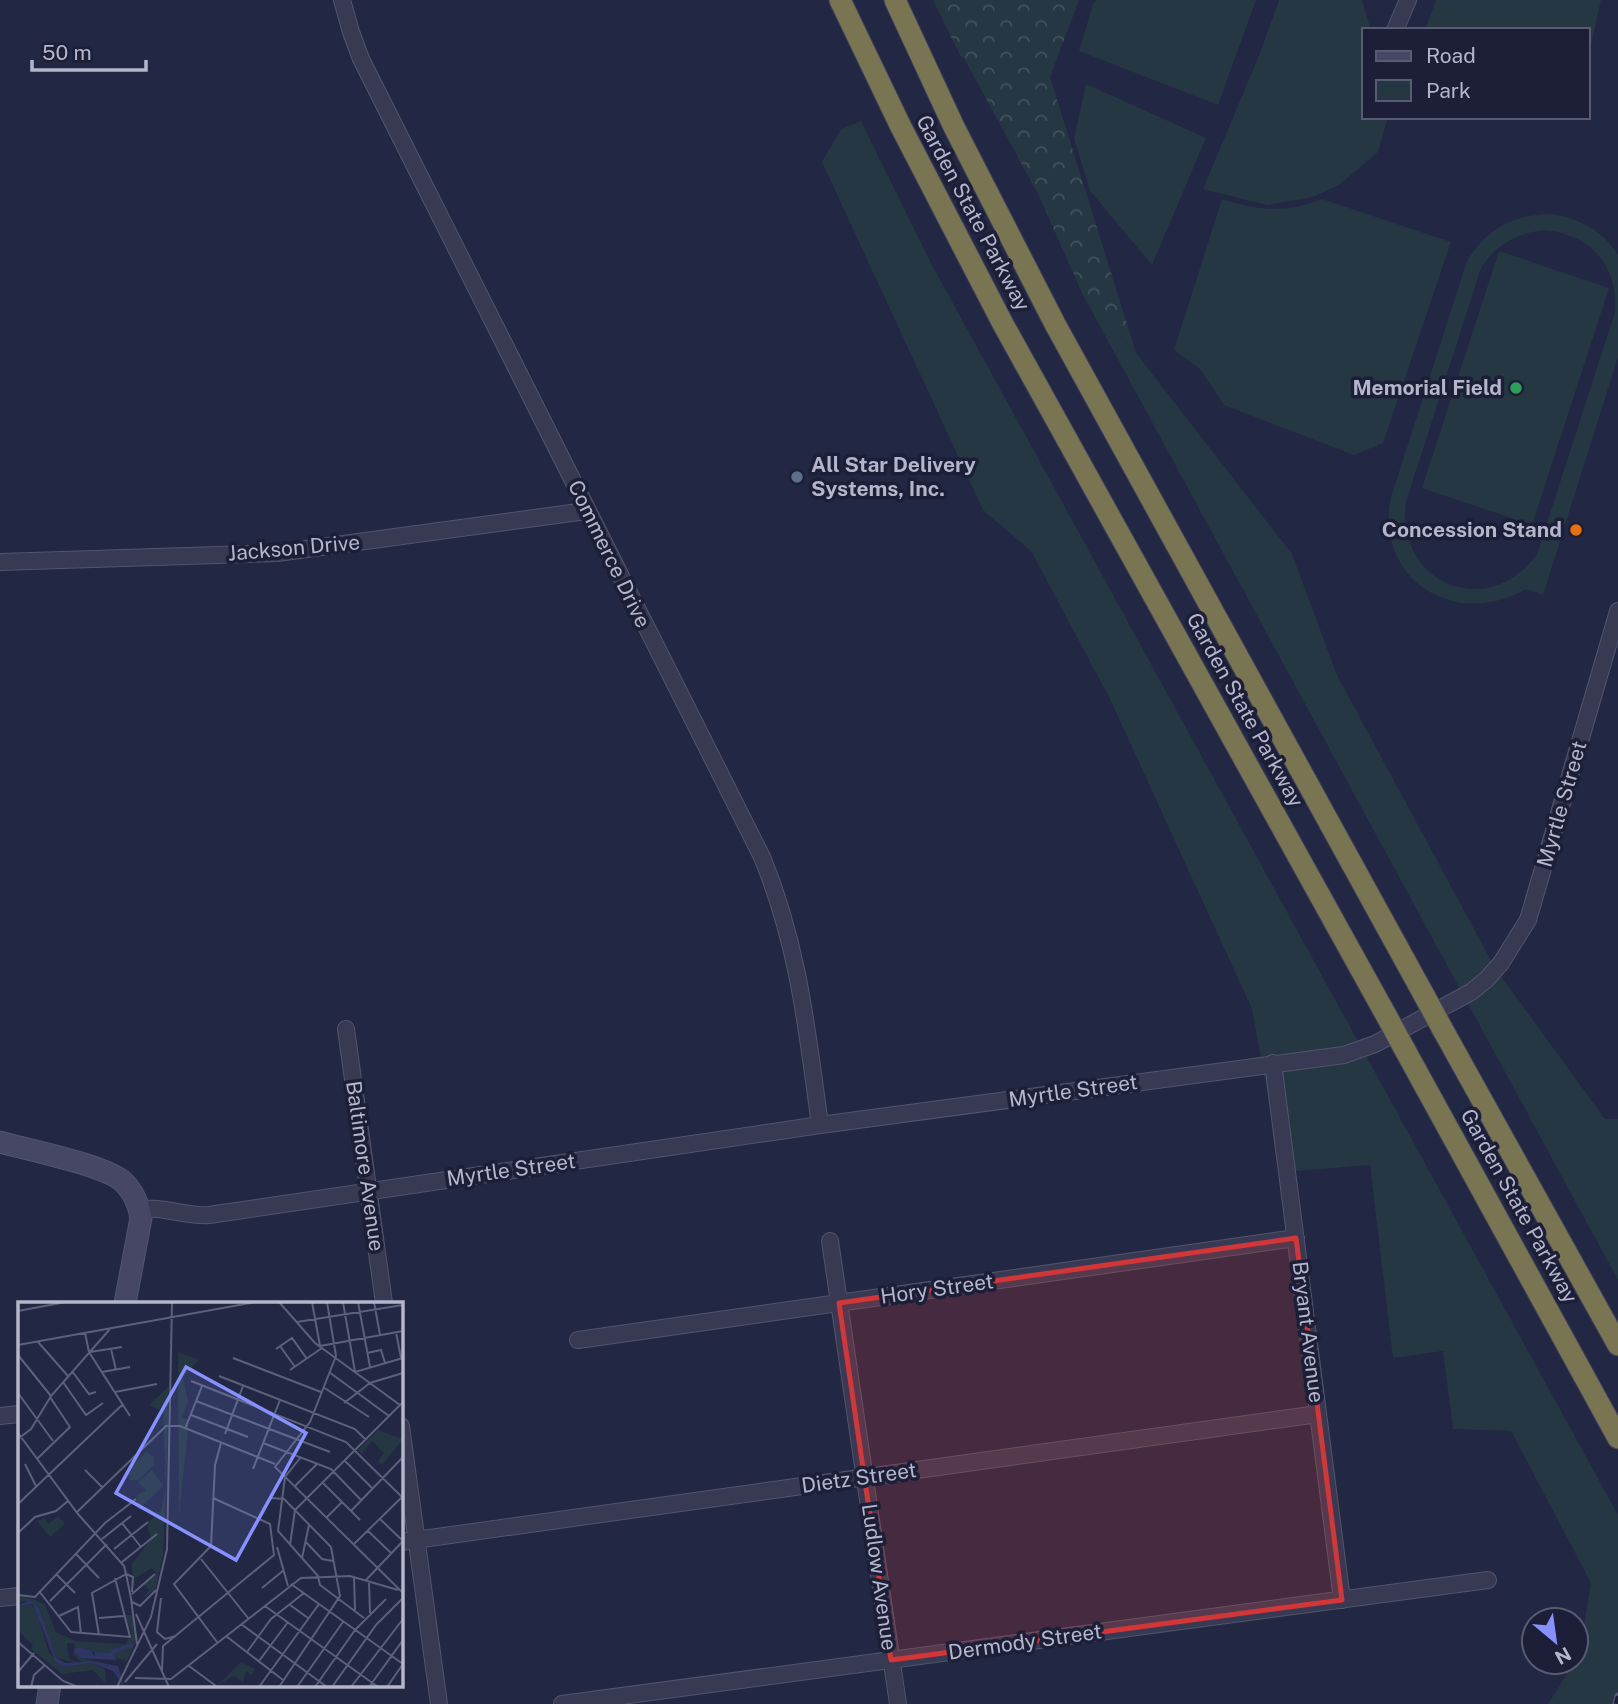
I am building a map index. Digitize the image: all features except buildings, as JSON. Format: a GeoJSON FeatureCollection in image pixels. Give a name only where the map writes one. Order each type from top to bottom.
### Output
{"type":"FeatureCollection","features":[{"type":"Feature","properties":{"kind":"highway","name":"Garden State Parkway"},"geometry":{"type":"LineString","coordinates":[[840,0],[901,127],[990,299],[1618,1438]]}},
{"type":"Feature","properties":{"kind":"highway","name":"Garden State Parkway"},"geometry":{"type":"LineString","coordinates":[[895,0],[960,139],[1055,324],[1618,1345]]}},
{"type":"Feature","properties":{"kind":"main road"},"geometry":{"type":"LineString","coordinates":[[0,1142],[110,1174],[127,1186],[140,1210],[141,1225],[125,1302]]}},
{"type":"Feature","properties":{"kind":"main road"},"geometry":{"type":"LineString","coordinates":[[47,1704],[50,1686]]}},
{"type":"Feature","properties":{"kind":"street","name":"Commerce Drive"},"geometry":{"type":"LineString","coordinates":[[342,0],[361,59],[558,447],[586,511],[620,572],[772,882],[797,964],[820,1125]]}},
{"type":"Feature","properties":{"kind":"street"},"geometry":{"type":"LineString","coordinates":[[1396,28],[1408,0]]}},
{"type":"Feature","properties":{"kind":"street","name":"Jackson Drive"},"geometry":{"type":"LineString","coordinates":[[0,562],[277,553],[586,511]]}},
{"type":"Feature","properties":{"kind":"street","name":"Myrtle Street"},"geometry":{"type":"LineString","coordinates":[[140,1210],[155,1209],[199,1216],[820,1125],[1344,1055],[1366,1049],[1471,992],[1502,963],[1528,920],[1618,611]]}},
{"type":"Feature","properties":{"kind":"street","name":"Baltimore Avenue"},"geometry":{"type":"LineString","coordinates":[[346,1029],[384,1302]]}},
{"type":"Feature","properties":{"kind":"street","name":"Bryant Avenue"},"geometry":{"type":"LineString","coordinates":[[1273,1063],[1342,1600]]}},
{"type":"Feature","properties":{"kind":"street","name":"Hory Street"},"geometry":{"type":"LineString","coordinates":[[578,1340],[1296,1238]]}},
{"type":"Feature","properties":{"kind":"street","name":"Ludlow Avenue"},"geometry":{"type":"LineString","coordinates":[[830,1241],[898,1704]]}},
{"type":"Feature","properties":{"kind":"street"},"geometry":{"type":"LineString","coordinates":[[0,1416],[18,1414]]}},
{"type":"Feature","properties":{"kind":"street","name":"Dietz Street"},"geometry":{"type":"LineString","coordinates":[[409,1541],[1318,1414]]}},
{"type":"Feature","properties":{"kind":"street"},"geometry":{"type":"LineString","coordinates":[[402,1440],[409,1541],[439,1704]]}},
{"type":"Feature","properties":{"kind":"street","name":"Dermody Street"},"geometry":{"type":"LineString","coordinates":[[562,1704],[1488,1580]]}},
{"type":"Feature","properties":{"kind":"street"},"geometry":{"type":"LineString","coordinates":[[0,1598],[18,1596]]}},
{"type":"Feature","properties":{"kind":"highlighted area"},"geometry":{"type":"Polygon","coordinates":[[[1296,1238],[1342,1600],[891,1660],[839,1303],[1296,1238]]]}},
{"type":"Feature","properties":{"kind":"green space"},"geometry":{"type":"Polygon","coordinates":[[[933,0],[1079,0],[1050,77],[1136,353],[1083,295],[1039,196],[964,58],[961,57],[933,0]]]}},
{"type":"Feature","properties":{"kind":"green space"},"geometry":{"type":"Polygon","coordinates":[[[1097,0],[1256,0],[1218,105],[1079,51],[1093,4],[1097,0]]]}},
{"type":"Feature","properties":{"kind":"green space"},"geometry":{"type":"Polygon","coordinates":[[[1279,0],[1362,0],[1370,28],[1362,28],[1362,119],[1387,119],[1378,152],[1339,185],[1313,197],[1267,205],[1203,189],[1260,53],[1279,0]]]}},
{"type":"Feature","properties":{"kind":"green space"},"geometry":{"type":"Polygon","coordinates":[[[1436,0],[1601,0],[1590,49],[1590,28],[1426,28],[1436,0]]]}},
{"type":"Feature","properties":{"kind":"green space"},"geometry":{"type":"Polygon","coordinates":[[[1086,84],[1206,138],[1152,265],[1090,191],[1074,139],[1086,84]]]}},
{"type":"Feature","properties":{"kind":"green space"},"geometry":{"type":"Polygon","coordinates":[[[861,121],[932,265],[1618,1515],[1618,1704],[1548,1704],[1566,1676],[1590,1676],[1590,1606],[1587,1606],[1591,1583],[1511,1431],[1453,1429],[1443,1351],[1393,1358],[1370,1165],[1282,1172],[1252,1009],[1110,699],[1031,551],[983,510],[822,162],[841,129],[861,121]]]}},
{"type":"Feature","properties":{"kind":"green space"},"geometry":{"type":"Polygon","coordinates":[[[1222,199],[1272,209],[1297,207],[1322,199],[1451,242],[1383,443],[1354,455],[1224,405],[1200,369],[1174,350],[1222,199]]]}},
{"type":"Feature","properties":{"kind":"green space"},"geometry":{"type":"Polygon","coordinates":[[[1550,214],[1580,222],[1597,232],[1618,255],[1618,357],[1543,595],[1526,589],[1499,600],[1473,603],[1448,600],[1426,589],[1408,573],[1395,552],[1389,526],[1391,497],[1467,261],[1492,232],[1512,221],[1550,214]],[[1545,230],[1517,237],[1494,252],[1481,268],[1406,502],[1407,531],[1415,554],[1430,572],[1449,584],[1472,589],[1495,586],[1517,575],[1537,554],[1615,312],[1612,280],[1598,255],[1576,238],[1545,230]]]}},
{"type":"Feature","properties":{"kind":"green space","name":"Memorial Field"},"geometry":{"type":"Polygon","coordinates":[[[1499,251],[1609,288],[1532,525],[1422,488],[1499,251]]]}},
{"type":"Feature","properties":{"kind":"green space"},"geometry":{"type":"Polygon","coordinates":[[[1083,295],[1136,353],[1292,554],[1337,675],[1495,968],[1605,1119],[1618,1119],[1618,1280],[1083,295]]]}},
{"type":"Feature","properties":{"kind":"railway"},"geometry":{"type":"LineString","coordinates":[[1616,1704],[1618,1696]]}},
{"type":"Feature","properties":{"kind":"place","name":"Memorial Field"},"geometry":{"type":"Point","coordinates":[1516,388]}},
{"type":"Feature","properties":{"kind":"place","name":"All Star Delivery Systems, Inc."},"geometry":{"type":"Point","coordinates":[797,477]}},
{"type":"Feature","properties":{"kind":"place","name":"Concession Stand"},"geometry":{"type":"Point","coordinates":[1576,530]}}]}
